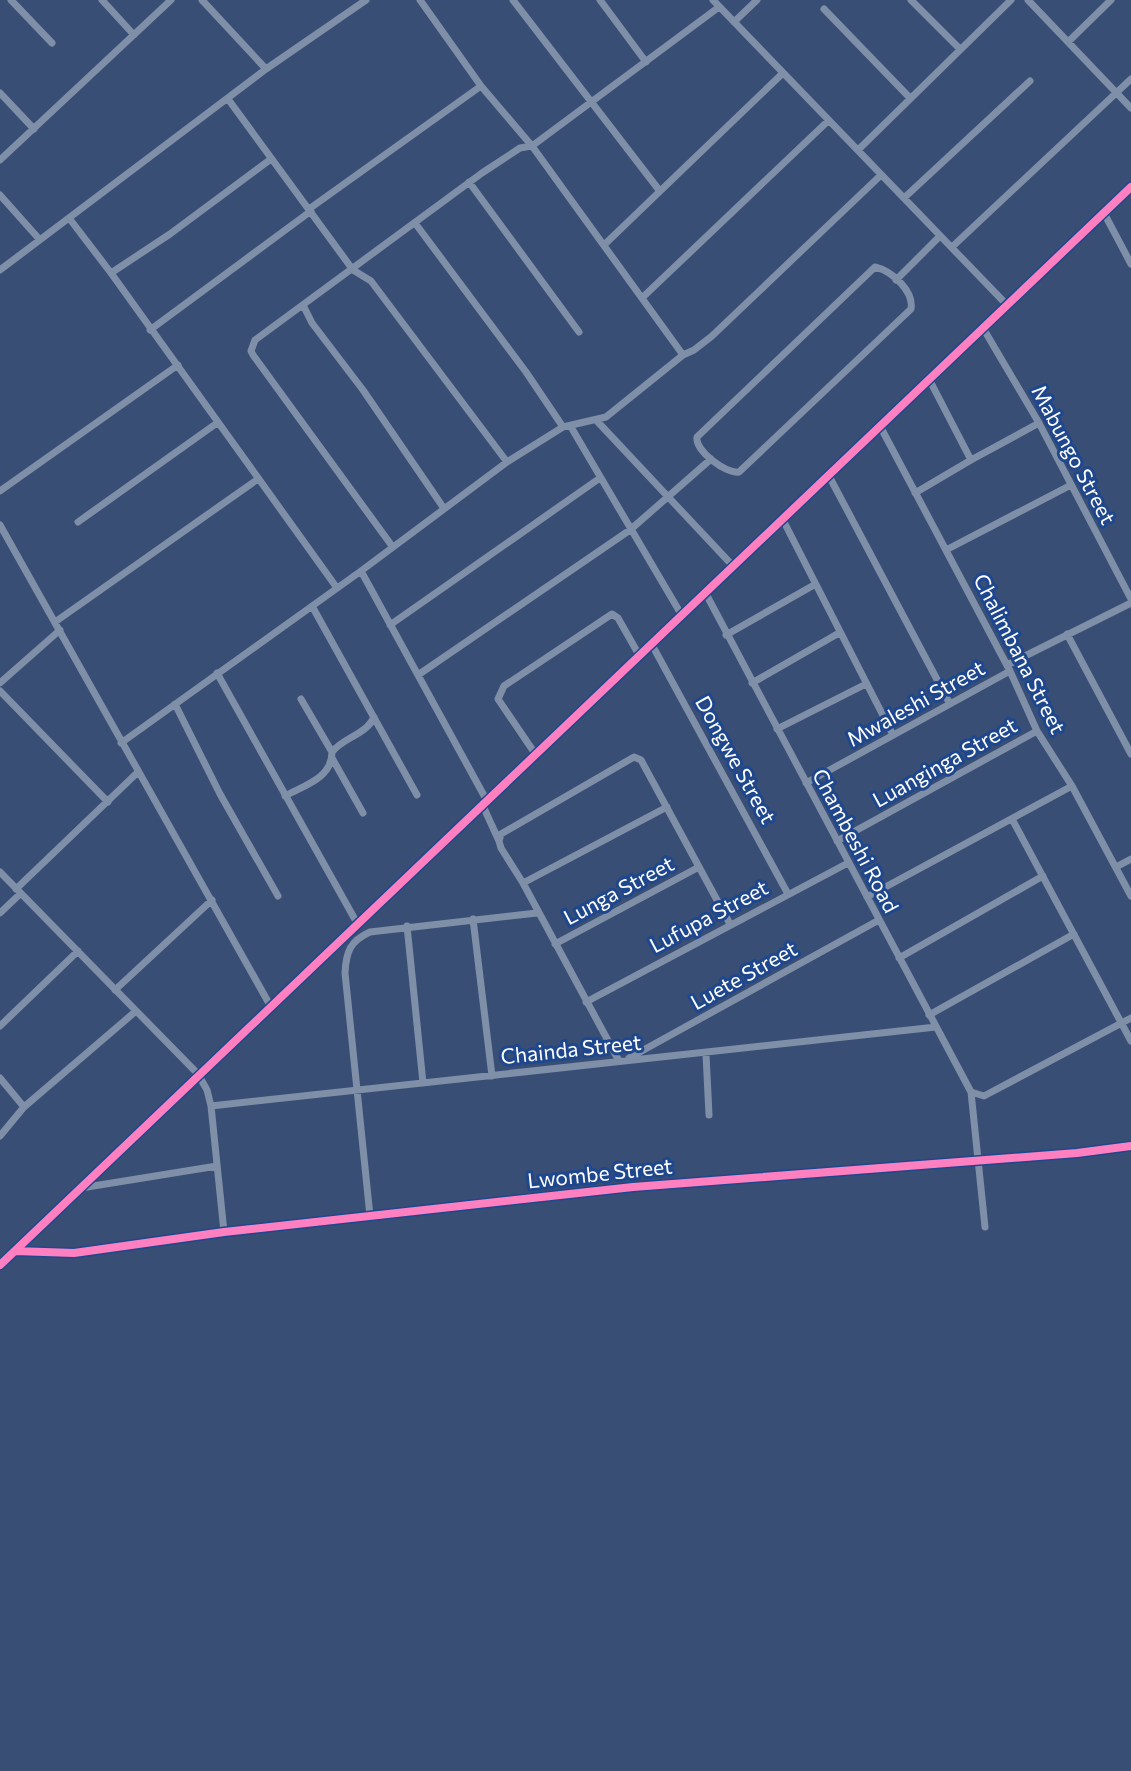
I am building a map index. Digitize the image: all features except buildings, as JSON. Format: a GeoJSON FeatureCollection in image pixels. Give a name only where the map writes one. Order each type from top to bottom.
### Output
{"type":"FeatureCollection","features":[{"type":"Feature","properties":{"kind":"street"},"geometry":{"type":"LineString","coordinates":[[11,0],[52,43]]}},
{"type":"Feature","properties":{"kind":"street"},"geometry":{"type":"LineString","coordinates":[[102,0],[134,35]]}},
{"type":"Feature","properties":{"kind":"street"},"geometry":{"type":"LineString","coordinates":[[0,160],[171,0]]}},
{"type":"Feature","properties":{"kind":"street"},"geometry":{"type":"LineString","coordinates":[[202,0],[266,69]]}},
{"type":"Feature","properties":{"kind":"street"},"geometry":{"type":"LineString","coordinates":[[0,270],[266,69],[366,0]]}},
{"type":"Feature","properties":{"kind":"street"},"geometry":{"type":"LineString","coordinates":[[420,0],[481,86],[532,146],[683,355]]}},
{"type":"Feature","properties":{"kind":"street"},"geometry":{"type":"LineString","coordinates":[[513,0],[659,190]]}},
{"type":"Feature","properties":{"kind":"street"},"geometry":{"type":"LineString","coordinates":[[600,0],[646,62]]}},
{"type":"Feature","properties":{"kind":"street"},"geometry":{"type":"LineString","coordinates":[[713,0],[1007,305]]}},
{"type":"Feature","properties":{"kind":"street"},"geometry":{"type":"LineString","coordinates":[[734,22],[757,0]]}},
{"type":"Feature","properties":{"kind":"street"},"geometry":{"type":"LineString","coordinates":[[911,0],[960,49]]}},
{"type":"Feature","properties":{"kind":"street"},"geometry":{"type":"LineString","coordinates":[[858,150],[1010,0]]}},
{"type":"Feature","properties":{"kind":"street"},"geometry":{"type":"LineString","coordinates":[[1028,0],[1131,108]]}},
{"type":"Feature","properties":{"kind":"street"},"geometry":{"type":"LineString","coordinates":[[1068,42],[1111,0]]}},
{"type":"Feature","properties":{"kind":"street"},"geometry":{"type":"LineString","coordinates":[[392,546],[251,351],[259,336],[353,270],[469,182],[520,148],[532,146],[719,7]]}},
{"type":"Feature","properties":{"kind":"street"},"geometry":{"type":"LineString","coordinates":[[824,9],[910,98]]}},
{"type":"Feature","properties":{"kind":"street"},"geometry":{"type":"LineString","coordinates":[[604,245],[783,73]]}},
{"type":"Feature","properties":{"kind":"street"},"geometry":{"type":"LineString","coordinates":[[952,247],[1131,78]]}},
{"type":"Feature","properties":{"kind":"street"},"geometry":{"type":"LineString","coordinates":[[904,198],[1030,81]]}},
{"type":"Feature","properties":{"kind":"street"},"geometry":{"type":"LineString","coordinates":[[150,330],[481,86]]}},
{"type":"Feature","properties":{"kind":"street"},"geometry":{"type":"LineString","coordinates":[[0,93],[34,129]]}},
{"type":"Feature","properties":{"kind":"street"},"geometry":{"type":"LineString","coordinates":[[228,99],[353,270],[371,281],[507,462]]}},
{"type":"Feature","properties":{"kind":"street"},"geometry":{"type":"LineString","coordinates":[[643,297],[828,121]]}},
{"type":"Feature","properties":{"kind":"street"},"geometry":{"type":"LineString","coordinates":[[111,273],[170,234],[271,159]]}},
{"type":"Feature","properties":{"kind":"street"},"geometry":{"type":"LineString","coordinates":[[121,743],[361,571],[507,462],[567,427],[606,417],[683,355],[694,350],[712,336],[881,175]]}},
{"type":"Feature","properties":{"kind":"street"},"geometry":{"type":"LineString","coordinates":[[469,182],[579,332]]}},
{"type":"Feature","properties":{"kind":"street"},"geometry":{"type":"LineString","coordinates":[[0,1265],[1131,187]]}},
{"type":"Feature","properties":{"kind":"street"},"geometry":{"type":"LineString","coordinates":[[0,195],[40,240]]}},
{"type":"Feature","properties":{"kind":"street"},"geometry":{"type":"LineString","coordinates":[[1104,213],[1131,264]]}},
{"type":"Feature","properties":{"kind":"street"},"geometry":{"type":"LineString","coordinates":[[69,218],[178,365],[337,588]]}},
{"type":"Feature","properties":{"kind":"street"},"geometry":{"type":"LineString","coordinates":[[415,223],[567,427],[681,614]]}},
{"type":"Feature","properties":{"kind":"street"},"geometry":{"type":"LineString","coordinates":[[896,280],[940,236]]}},
{"type":"Feature","properties":{"kind":"street"},"geometry":{"type":"LineString","coordinates":[[875,267],[886,270],[909,293],[912,301],[911,309],[739,472],[733,472],[711,459],[697,444],[697,437],[875,267]]}},
{"type":"Feature","properties":{"kind":"street"},"geometry":{"type":"LineString","coordinates":[[303,304],[312,323],[363,390],[444,507]]}},
{"type":"Feature","properties":{"kind":"street","name":"Mabungo Street"},"geometry":{"type":"LineString","coordinates":[[983,328],[1039,423],[1131,601]]}},
{"type":"Feature","properties":{"kind":"street"},"geometry":{"type":"LineString","coordinates":[[0,491],[178,365]]}},
{"type":"Feature","properties":{"kind":"street"},"geometry":{"type":"LineString","coordinates":[[929,379],[970,460]]}},
{"type":"Feature","properties":{"kind":"street"},"geometry":{"type":"LineString","coordinates":[[596,420],[733,566]]}},
{"type":"Feature","properties":{"kind":"street"},"geometry":{"type":"LineString","coordinates":[[78,522],[218,423]]}},
{"type":"Feature","properties":{"kind":"street"},"geometry":{"type":"LineString","coordinates":[[915,493],[1039,423]]}},
{"type":"Feature","properties":{"kind":"street","name":"Chalimbana Street"},"geometry":{"type":"LineString","coordinates":[[880,426],[1009,668],[1037,732],[1072,786],[1131,896]]}},
{"type":"Feature","properties":{"kind":"street"},"geometry":{"type":"LineString","coordinates":[[418,675],[630,530],[711,459]]}},
{"type":"Feature","properties":{"kind":"street"},"geometry":{"type":"LineString","coordinates":[[829,476],[950,704]]}},
{"type":"Feature","properties":{"kind":"street"},"geometry":{"type":"LineString","coordinates":[[390,625],[600,478]]}},
{"type":"Feature","properties":{"kind":"street"},"geometry":{"type":"LineString","coordinates":[[55,621],[258,479]]}},
{"type":"Feature","properties":{"kind":"street"},"geometry":{"type":"LineString","coordinates":[[946,550],[1071,485]]}},
{"type":"Feature","properties":{"kind":"street"},"geometry":{"type":"LineString","coordinates":[[783,520],[814,585],[893,735]]}},
{"type":"Feature","properties":{"kind":"street"},"geometry":{"type":"LineString","coordinates":[[0,525],[271,1007]]}},
{"type":"Feature","properties":{"kind":"street"},"geometry":{"type":"LineString","coordinates":[[361,571],[485,803],[499,841],[537,913],[586,1002],[622,1060]]}},
{"type":"Feature","properties":{"kind":"street"},"geometry":{"type":"LineString","coordinates":[[726,635],[814,585]]}},
{"type":"Feature","properties":{"kind":"street","name":"Chambeshi Road"},"geometry":{"type":"LineString","coordinates":[[705,592],[970,1092],[980,1160],[985,1227]]}},
{"type":"Feature","properties":{"kind":"street","name":"Mwaleshi Street"},"geometry":{"type":"LineString","coordinates":[[806,783],[950,704],[1067,634],[1131,601]]}},
{"type":"Feature","properties":{"kind":"street"},"geometry":{"type":"LineString","coordinates":[[312,606],[417,795]]}},
{"type":"Feature","properties":{"kind":"street"},"geometry":{"type":"LineString","coordinates":[[536,755],[498,699],[504,686],[612,614],[618,618],[639,655]]}},
{"type":"Feature","properties":{"kind":"street"},"geometry":{"type":"LineString","coordinates":[[0,684],[60,630]]}},
{"type":"Feature","properties":{"kind":"street"},"geometry":{"type":"LineString","coordinates":[[752,683],[839,633]]}},
{"type":"Feature","properties":{"kind":"street"},"geometry":{"type":"LineString","coordinates":[[1067,634],[1131,754]]}},
{"type":"Feature","properties":{"kind":"street","name":"Dongwe Street"},"geometry":{"type":"LineString","coordinates":[[651,643],[788,894]]}},
{"type":"Feature","properties":{"kind":"street"},"geometry":{"type":"LineString","coordinates":[[217,673],[355,925],[358,939]]}},
{"type":"Feature","properties":{"kind":"street"},"geometry":{"type":"LineString","coordinates":[[777,729],[866,684]]}},
{"type":"Feature","properties":{"kind":"street"},"geometry":{"type":"LineString","coordinates":[[0,691],[108,802]]}},
{"type":"Feature","properties":{"kind":"street"},"geometry":{"type":"LineString","coordinates":[[301,699],[363,813]]}},
{"type":"Feature","properties":{"kind":"street"},"geometry":{"type":"LineString","coordinates":[[175,704],[220,794],[278,896]]}},
{"type":"Feature","properties":{"kind":"street"},"geometry":{"type":"LineString","coordinates":[[285,796],[326,773],[337,746],[366,729],[374,717]]}},
{"type":"Feature","properties":{"kind":"street","name":"Luanginga Street"},"geometry":{"type":"LineString","coordinates":[[837,841],[1037,732]]}},
{"type":"Feature","properties":{"kind":"street"},"geometry":{"type":"LineString","coordinates":[[499,841],[506,829],[634,757],[641,760],[730,924]]}},
{"type":"Feature","properties":{"kind":"street"},"geometry":{"type":"LineString","coordinates":[[0,913],[18,891],[138,772]]}},
{"type":"Feature","properties":{"kind":"street"},"geometry":{"type":"LineString","coordinates":[[867,897],[1072,786]]}},
{"type":"Feature","properties":{"kind":"street"},"geometry":{"type":"LineString","coordinates":[[523,883],[666,807]]}},
{"type":"Feature","properties":{"kind":"street"},"geometry":{"type":"LineString","coordinates":[[1012,819],[1131,1041]]}},
{"type":"Feature","properties":{"kind":"street"},"geometry":{"type":"LineString","coordinates":[[1116,867],[1131,859]]}},
{"type":"Feature","properties":{"kind":"street","name":"Lufupa Street"},"geometry":{"type":"LineString","coordinates":[[586,1002],[848,862]]}},
{"type":"Feature","properties":{"kind":"street","name":"Lunga Street"},"geometry":{"type":"LineString","coordinates":[[555,944],[699,867]]}},
{"type":"Feature","properties":{"kind":"street"},"geometry":{"type":"LineString","coordinates":[[0,872],[198,1074],[207,1090],[210,1106],[224,1232]]}},
{"type":"Feature","properties":{"kind":"street"},"geometry":{"type":"LineString","coordinates":[[899,958],[1043,876]]}},
{"type":"Feature","properties":{"kind":"street"},"geometry":{"type":"LineString","coordinates":[[115,990],[212,900]]}},
{"type":"Feature","properties":{"kind":"street"},"geometry":{"type":"LineString","coordinates":[[370,1216],[345,973],[346,954],[358,939],[407,926],[537,913]]}},
{"type":"Feature","properties":{"kind":"street"},"geometry":{"type":"LineString","coordinates":[[473,918],[492,1076]]}},
{"type":"Feature","properties":{"kind":"street","name":"Luete Street"},"geometry":{"type":"LineString","coordinates":[[622,1060],[879,920]]}},
{"type":"Feature","properties":{"kind":"street"},"geometry":{"type":"LineString","coordinates":[[407,926],[423,1083]]}},
{"type":"Feature","properties":{"kind":"street"},"geometry":{"type":"LineString","coordinates":[[929,1015],[1074,934]]}},
{"type":"Feature","properties":{"kind":"street"},"geometry":{"type":"LineString","coordinates":[[0,1026],[78,951]]}},
{"type":"Feature","properties":{"kind":"street"},"geometry":{"type":"LineString","coordinates":[[0,1136],[24,1107],[136,1011]]}},
{"type":"Feature","properties":{"kind":"street"},"geometry":{"type":"LineString","coordinates":[[970,1092],[984,1096],[1131,1018]]}},
{"type":"Feature","properties":{"kind":"street","name":"Chainda Street"},"geometry":{"type":"LineString","coordinates":[[210,1106],[622,1060],[706,1054],[936,1027]]}},
{"type":"Feature","properties":{"kind":"street"},"geometry":{"type":"LineString","coordinates":[[706,1054],[709,1115]]}},
{"type":"Feature","properties":{"kind":"street"},"geometry":{"type":"LineString","coordinates":[[0,1078],[24,1107]]}},
{"type":"Feature","properties":{"kind":"street","name":"Lwombe Street"},"geometry":{"type":"LineString","coordinates":[[15,1251],[74,1253],[224,1232],[633,1187],[1131,1146]]}},
{"type":"Feature","properties":{"kind":"street"},"geometry":{"type":"LineString","coordinates":[[81,1188],[217,1166]]}},
{"type":"Feature","properties":{"kind":"cycle path"},"geometry":{"type":"LineString","coordinates":[[0,1265],[1131,187]]}},
{"type":"Feature","properties":{"kind":"cycle path"},"geometry":{"type":"LineString","coordinates":[[15,1251],[74,1253],[224,1232],[633,1187],[1077,1153],[1131,1146]]}}]}
